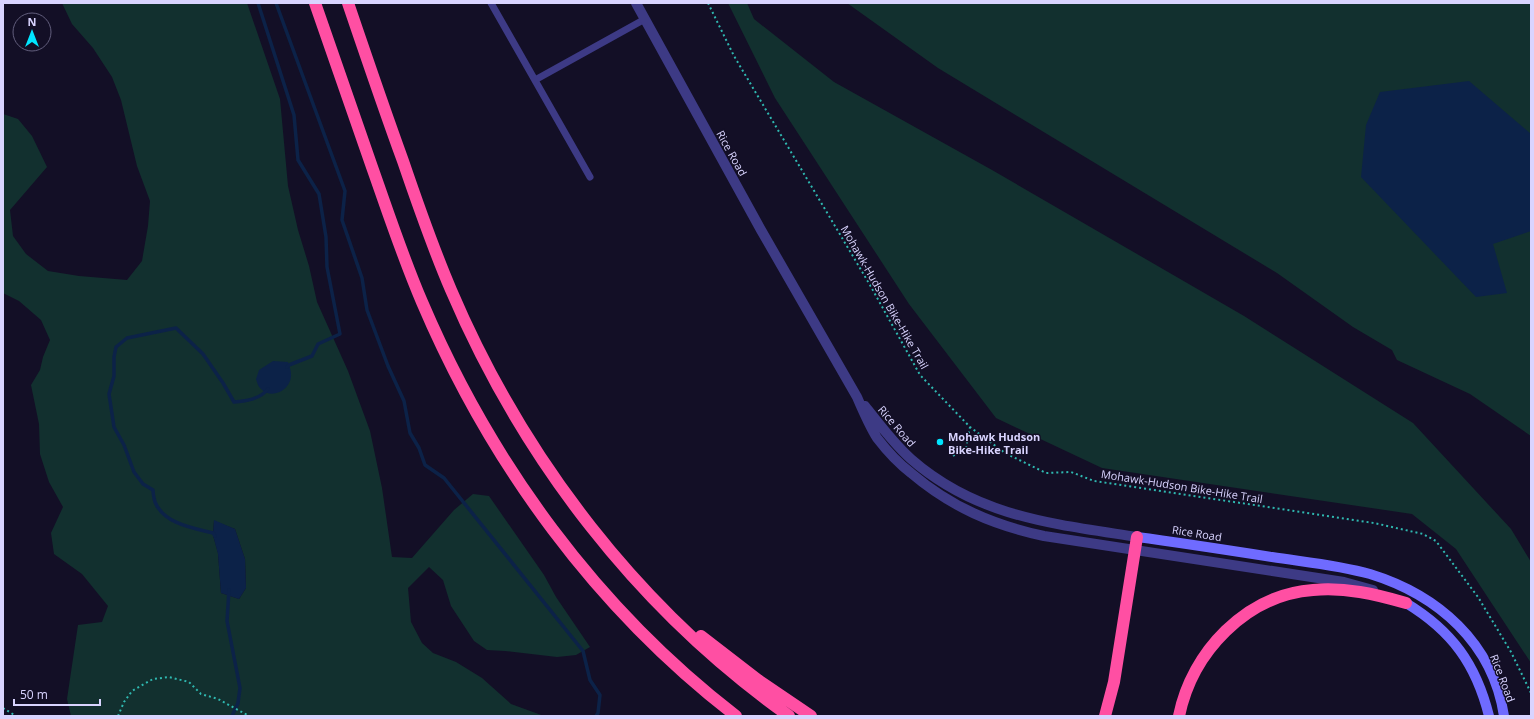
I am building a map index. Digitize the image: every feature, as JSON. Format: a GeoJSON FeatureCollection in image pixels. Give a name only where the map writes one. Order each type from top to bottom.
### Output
{"type":"FeatureCollection","features":[{"type":"Feature","properties":{"kind":"highway"},"geometry":{"type":"LineString","coordinates":[[315,3],[416,288],[440,342],[481,421],[543,517],[601,588],[657,648],[691,679],[736,716]]}},
{"type":"Feature","properties":{"kind":"highway"},"geometry":{"type":"LineString","coordinates":[[348,3],[434,249],[450,290],[485,363],[525,434],[549,470],[598,536],[651,597],[709,653],[740,680],[789,716]]}},
{"type":"Feature","properties":{"kind":"highway"},"geometry":{"type":"LineString","coordinates":[[1105,716],[1114,682],[1137,537]]}},
{"type":"Feature","properties":{"kind":"highway"},"geometry":{"type":"LineString","coordinates":[[1179,716],[1187,688],[1202,658],[1214,642],[1228,628],[1242,616],[1258,606],[1294,593],[1331,589],[1366,593],[1406,603]]}},
{"type":"Feature","properties":{"kind":"highway"},"geometry":{"type":"LineString","coordinates":[[651,597],[758,680],[811,716]]}},
{"type":"Feature","properties":{"kind":"main road","name":"Rice Road"},"geometry":{"type":"LineString","coordinates":[[1137,537],[1346,568],[1392,582],[1413,591],[1432,602],[1450,616],[1465,632],[1479,651],[1490,670],[1498,691],[1504,716]]}},
{"type":"Feature","properties":{"kind":"main road","name":"Rice Road"},"geometry":{"type":"LineString","coordinates":[[1406,603],[1424,614],[1454,641],[1476,676],[1484,696],[1489,716]]}},
{"type":"Feature","properties":{"kind":"street","name":"Rice Road"},"geometry":{"type":"LineString","coordinates":[[636,3],[761,230],[857,397],[870,426],[889,453],[918,479],[954,504],[975,515],[1019,531],[1344,582],[1387,594],[1406,603]]}},
{"type":"Feature","properties":{"kind":"street","name":"Rice Road"},"geometry":{"type":"LineString","coordinates":[[857,397],[910,458],[941,482],[961,493],[981,503],[1023,517],[1070,527],[1137,537]]}},
{"type":"Feature","properties":{"kind":"lane"},"geometry":{"type":"LineString","coordinates":[[491,3],[590,177]]}},
{"type":"Feature","properties":{"kind":"lane"},"geometry":{"type":"LineString","coordinates":[[535,80],[645,19]]}},
{"type":"Feature","properties":{"kind":"path","name":"Mohawk-Hudson Bike-Hike Trail"},"geometry":{"type":"LineString","coordinates":[[708,3],[734,56],[870,285],[920,375],[970,427],[1005,453],[1046,473],[1072,472],[1094,481],[1374,523],[1423,534],[1436,541],[1478,598],[1511,652],[1531,692]]}},
{"type":"Feature","properties":{"kind":"path"},"geometry":{"type":"LineString","coordinates":[[953,456],[966,448],[970,427]]}},
{"type":"Feature","properties":{"kind":"path"},"geometry":{"type":"LineString","coordinates":[[118,716],[124,702],[132,691],[153,679],[169,677],[189,682],[201,694],[218,699],[249,716]]}},
{"type":"Feature","properties":{"kind":"path"},"geometry":{"type":"LineString","coordinates":[[3,708],[16,716]]}},
{"type":"Feature","properties":{"kind":"green space"},"geometry":{"type":"Polygon","coordinates":[[[62,3],[247,3],[280,99],[288,186],[317,302],[348,371],[370,431],[382,488],[392,557],[412,558],[454,510],[473,494],[489,496],[544,575],[556,597],[590,647],[576,655],[557,657],[487,650],[474,641],[451,606],[443,580],[429,567],[408,588],[411,622],[422,643],[433,653],[456,662],[482,678],[511,704],[544,716],[71,716],[67,699],[78,625],[102,622],[108,606],[82,574],[54,554],[51,533],[63,507],[49,482],[40,454],[39,424],[31,385],[40,370],[43,357],[50,340],[41,320],[19,301],[3,293],[3,114],[18,119],[32,136],[47,167],[10,210],[13,236],[26,254],[48,271],[79,276],[127,280],[142,261],[148,226],[150,201],[137,166],[121,100],[112,77],[93,48],[72,24],[62,3]],[[214,521],[213,535],[218,553],[221,593],[239,599],[246,588],[245,559],[235,529],[214,521]]]}},
{"type":"Feature","properties":{"kind":"green space"},"geometry":{"type":"Polygon","coordinates":[[[728,3],[747,3],[754,19],[834,82],[992,170],[1244,316],[1413,423],[1511,529],[1531,562],[1531,663],[1456,549],[1412,514],[1102,468],[996,418],[909,304],[775,98],[728,3]]]}},
{"type":"Feature","properties":{"kind":"green space"},"geometry":{"type":"Polygon","coordinates":[[[847,3],[1531,3],[1531,436],[1470,394],[1397,360],[1392,350],[1353,327],[1277,273],[938,68],[847,3]]]}},
{"type":"Feature","properties":{"kind":"water"},"geometry":{"type":"Polygon","coordinates":[[[1469,81],[1531,134],[1531,231],[1493,244],[1507,293],[1476,297],[1361,177],[1366,125],[1380,92],[1469,81]]]}},
{"type":"Feature","properties":{"kind":"water"},"geometry":{"type":"Polygon","coordinates":[[[273,361],[288,362],[291,372],[290,380],[285,389],[275,394],[270,394],[260,388],[256,379],[259,370],[273,361]]]}},
{"type":"Feature","properties":{"kind":"water"},"geometry":{"type":"Polygon","coordinates":[[[214,520],[235,529],[245,559],[246,588],[239,599],[221,593],[218,554],[213,535],[214,520]]]}},
{"type":"Feature","properties":{"kind":"waterway"},"geometry":{"type":"LineString","coordinates":[[258,3],[294,115],[298,160],[319,194],[326,237],[327,267],[340,334],[318,344],[312,356],[287,367]]}},
{"type":"Feature","properties":{"kind":"waterway"},"geometry":{"type":"LineString","coordinates":[[276,3],[345,191],[342,220],[362,278],[367,310],[388,366],[404,401],[410,433],[419,448],[425,465],[444,478],[583,651],[590,680],[600,695],[598,713],[596,716]]}},
{"type":"Feature","properties":{"kind":"waterway"},"geometry":{"type":"LineString","coordinates":[[215,536],[213,533],[180,524],[165,515],[155,502],[153,490],[143,484],[134,472],[124,445],[114,427],[109,394],[114,376],[114,357],[116,347],[127,338],[176,328],[203,354],[234,402],[257,397],[268,389]]}},
{"type":"Feature","properties":{"kind":"waterway"},"geometry":{"type":"LineString","coordinates":[[229,590],[227,621],[240,688],[238,703],[232,716]]}},
{"type":"Feature","properties":{"kind":"place","name":"Mohawk Hudson Bike-Hike Trail"},"geometry":{"type":"Point","coordinates":[940,442]}}]}
